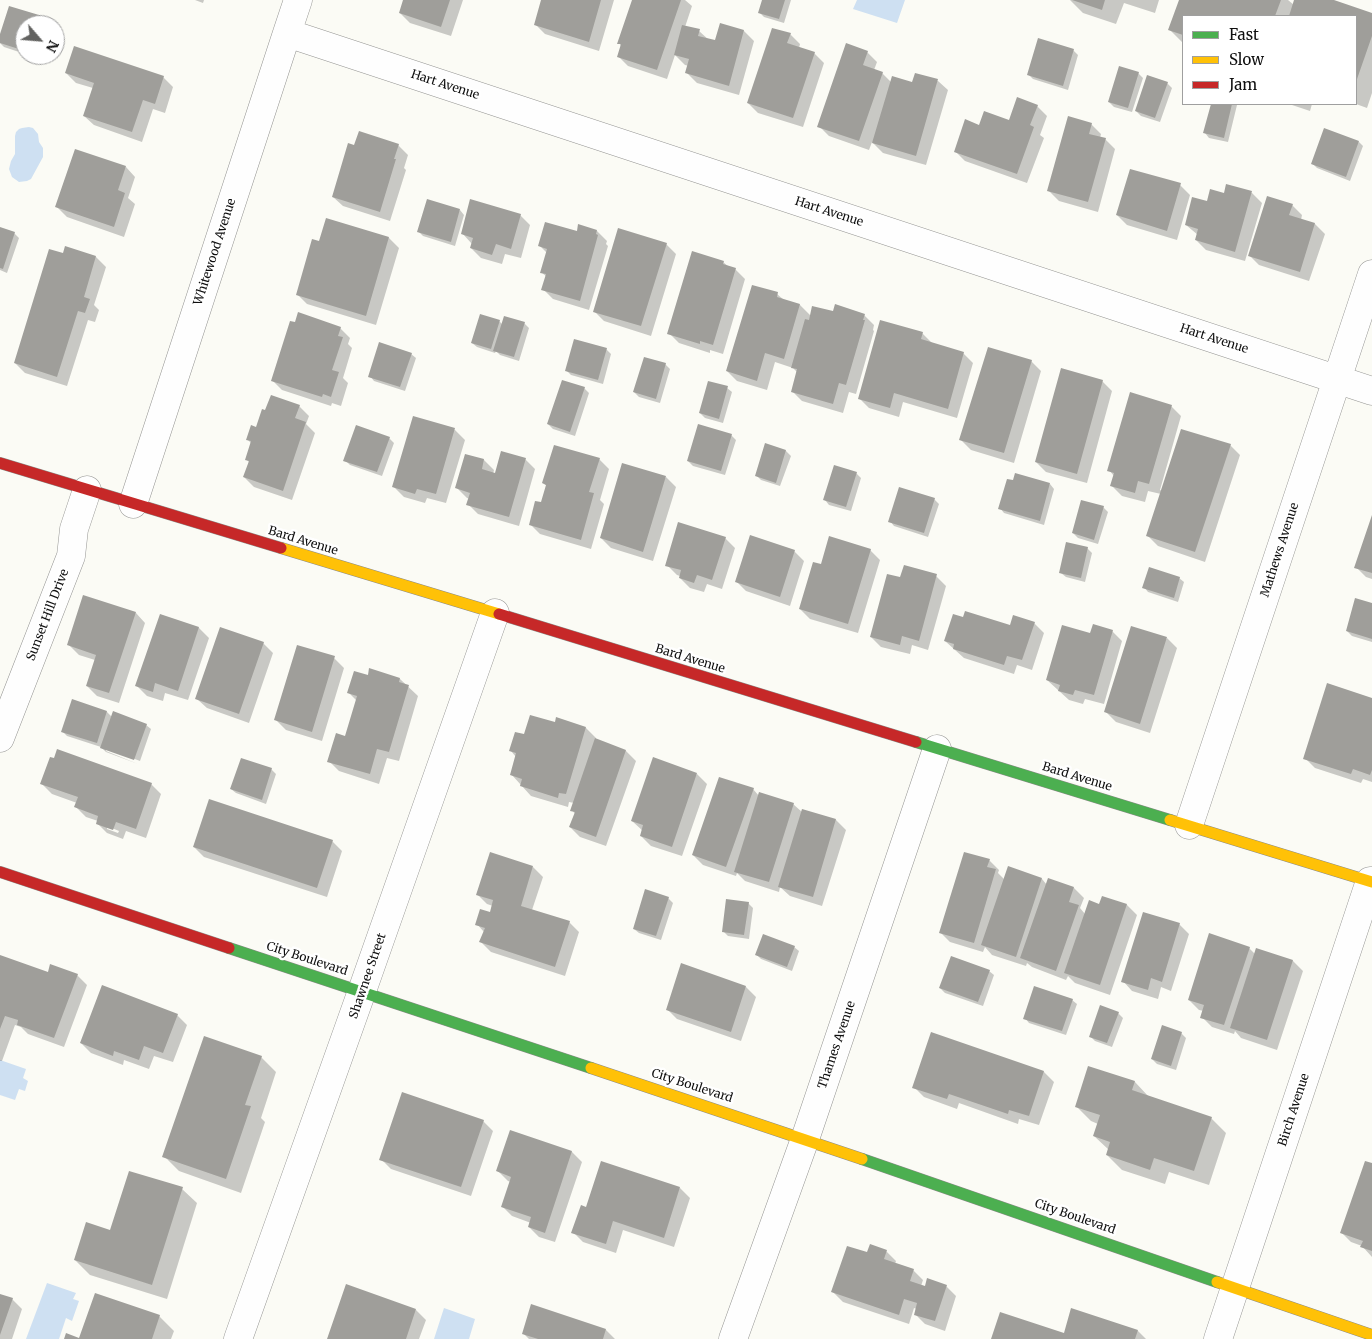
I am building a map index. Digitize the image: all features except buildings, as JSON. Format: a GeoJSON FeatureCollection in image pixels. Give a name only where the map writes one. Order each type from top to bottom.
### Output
{"type":"FeatureCollection","features":[{"type":"Feature","properties":{"kind":"street","name":"Whitewood Avenue"},"geometry":{"type":"LineString","coordinates":[[133,504],[298,0]]}},
{"type":"Feature","properties":{"kind":"street","name":"Hart Avenue"},"geometry":{"type":"LineString","coordinates":[[287,33],[1372,391]]}},
{"type":"Feature","properties":{"kind":"street","name":"Mathews Avenue"},"geometry":{"type":"LineString","coordinates":[[1189,826],[1372,274]]}},
{"type":"Feature","properties":{"kind":"street","name":"Bard Avenue"},"geometry":{"type":"LineString","coordinates":[[0,463],[1371,882]]}},
{"type":"Feature","properties":{"kind":"street","name":"Sunset Hill Drive"},"geometry":{"type":"LineString","coordinates":[[0,738],[71,556],[74,529],[87,490]]}},
{"type":"Feature","properties":{"kind":"street","name":"Shawnee Street"},"geometry":{"type":"LineString","coordinates":[[238,1339],[495,613]]}},
{"type":"Feature","properties":{"kind":"street","name":"Thames Avenue"},"geometry":{"type":"LineString","coordinates":[[733,1339],[805,1139],[937,749]]}},
{"type":"Feature","properties":{"kind":"street","name":"City Boulevard"},"geometry":{"type":"LineString","coordinates":[[0,872],[805,1139],[1372,1334]]}},
{"type":"Feature","properties":{"kind":"street","name":"Birch Avenue"},"geometry":{"type":"LineString","coordinates":[[1218,1339],[1371,882]]}},
{"type":"Feature","properties":{"kind":"water"},"geometry":{"type":"Polygon","coordinates":[[[857,0],[905,0],[897,23],[853,9],[857,0]]]}},
{"type":"Feature","properties":{"kind":"water"},"geometry":{"type":"Polygon","coordinates":[[[33,128],[38,134],[39,142],[43,148],[43,157],[31,179],[19,182],[12,177],[9,169],[15,154],[15,136],[19,129],[33,128]]]}},
{"type":"Feature","properties":{"kind":"water"},"geometry":{"type":"Polygon","coordinates":[[[0,1060],[26,1069],[23,1078],[28,1081],[25,1091],[19,1089],[15,1100],[0,1095],[0,1060]]]}},
{"type":"Feature","properties":{"kind":"water"},"geometry":{"type":"Polygon","coordinates":[[[47,1283],[76,1293],[73,1299],[79,1301],[72,1321],[66,1318],[59,1339],[26,1339],[47,1283]]]}},
{"type":"Feature","properties":{"kind":"water"},"geometry":{"type":"Polygon","coordinates":[[[444,1308],[475,1319],[469,1339],[434,1339],[444,1308]]]}},
{"type":"Feature","properties":{"kind":"traffic: fast"},"geometry":{"type":"LineString","coordinates":[[916,742],[1170,820]]}},
{"type":"Feature","properties":{"kind":"traffic: fast"},"geometry":{"type":"LineString","coordinates":[[229,948],[591,1068]]}},
{"type":"Feature","properties":{"kind":"traffic: fast"},"geometry":{"type":"LineString","coordinates":[[862,1159],[1217,1282]]}},
{"type":"Feature","properties":{"kind":"traffic: slow"},"geometry":{"type":"LineString","coordinates":[[281,548],[499,614]]}},
{"type":"Feature","properties":{"kind":"traffic: slow"},"geometry":{"type":"LineString","coordinates":[[1170,820],[1372,882]]}},
{"type":"Feature","properties":{"kind":"traffic: slow"},"geometry":{"type":"LineString","coordinates":[[591,1068],[862,1159]]}},
{"type":"Feature","properties":{"kind":"traffic: slow"},"geometry":{"type":"LineString","coordinates":[[1217,1282],[1372,1335]]}},
{"type":"Feature","properties":{"kind":"traffic: jam"},"geometry":{"type":"LineString","coordinates":[[0,463],[281,548]]}},
{"type":"Feature","properties":{"kind":"traffic: jam"},"geometry":{"type":"LineString","coordinates":[[499,614],[916,742]]}},
{"type":"Feature","properties":{"kind":"traffic: jam"},"geometry":{"type":"LineString","coordinates":[[0,872],[229,948]]}}]}
